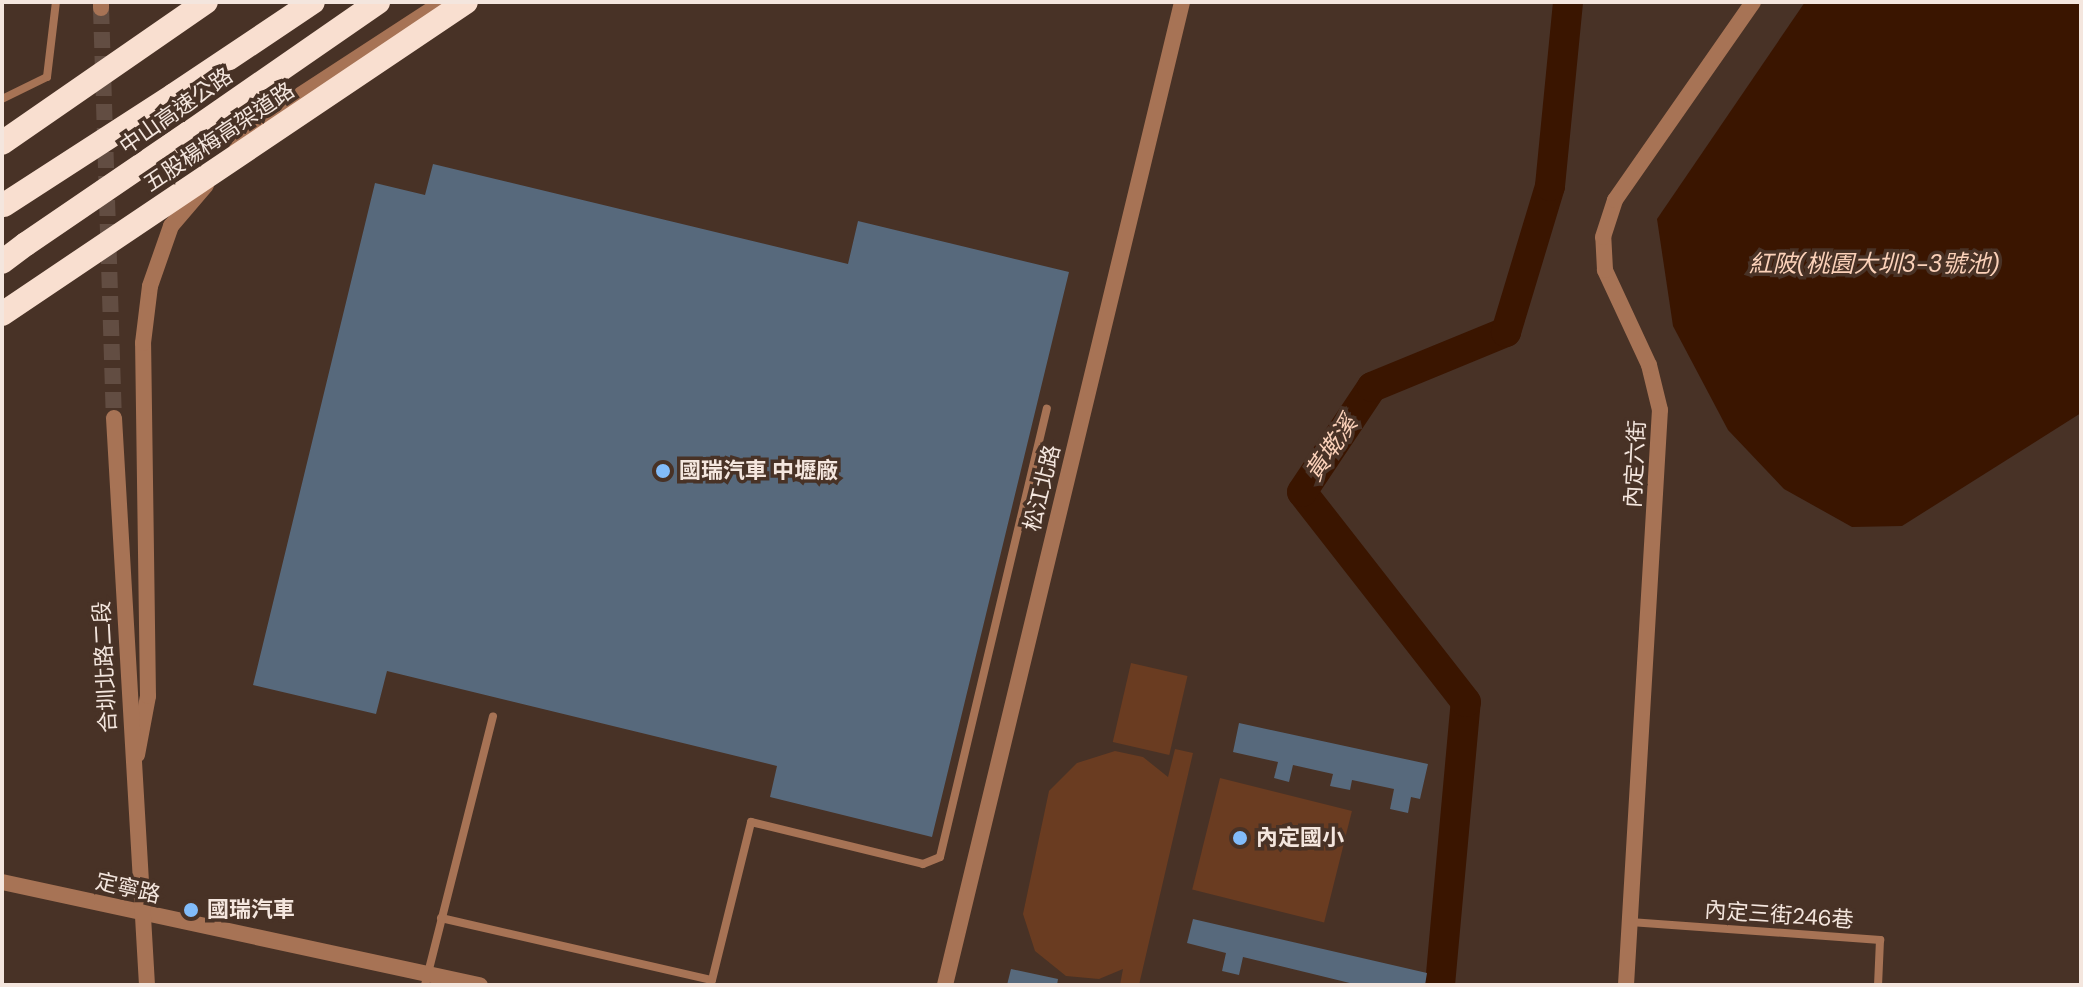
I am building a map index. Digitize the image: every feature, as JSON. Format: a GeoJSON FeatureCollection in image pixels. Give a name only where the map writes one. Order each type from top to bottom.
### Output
{"type":"FeatureCollection","features":[{"type":"Feature","properties":{"kind":"highway"},"geometry":{"type":"LineString","coordinates":[[2,143],[206,2]]}},
{"type":"Feature","properties":{"kind":"highway","name":"中山高速公路"},"geometry":{"type":"LineString","coordinates":[[3,205],[313,2]]}},
{"type":"Feature","properties":{"kind":"highway","name":"中山高速公路"},"geometry":{"type":"LineString","coordinates":[[2,262],[378,2]]}},
{"type":"Feature","properties":{"kind":"highway","name":"五股楊梅高架道路"},"geometry":{"type":"LineString","coordinates":[[2,314],[466,2]]}},
{"type":"Feature","properties":{"kind":"street"},"geometry":{"type":"LineString","coordinates":[[133,773],[148,696],[143,343],[150,286],[171,226],[262,120],[443,2]]}},
{"type":"Feature","properties":{"kind":"street","name":"松江北路"},"geometry":{"type":"LineString","coordinates":[[945,985],[1182,2]]}},
{"type":"Feature","properties":{"kind":"street","name":"內定六街"},"geometry":{"type":"LineString","coordinates":[[1626,985],[1660,410],[1649,365],[1605,270],[1603,237],[1615,200],[1753,2]]}},
{"type":"Feature","properties":{"kind":"street","name":"合圳北路二段"},"geometry":{"type":"LineString","coordinates":[[114,418],[147,985]]}},
{"type":"Feature","properties":{"kind":"street"},"geometry":{"type":"LineString","coordinates":[[125,615],[135,608],[146,568]]}},
{"type":"Feature","properties":{"kind":"street","name":"定寧路"},"geometry":{"type":"LineString","coordinates":[[2,882],[426,979],[480,985]]}},
{"type":"Feature","properties":{"kind":"lane"},"geometry":{"type":"LineString","coordinates":[[2,99],[47,77],[56,2]]}},
{"type":"Feature","properties":{"kind":"lane"},"geometry":{"type":"LineString","coordinates":[[441,918],[712,980],[751,822],[923,864],[940,857],[1047,409]]}},
{"type":"Feature","properties":{"kind":"lane"},"geometry":{"type":"LineString","coordinates":[[426,979],[493,716]]}},
{"type":"Feature","properties":{"kind":"lane","name":"內定三街246巷"},"geometry":{"type":"LineString","coordinates":[[1630,922],[1880,940],[1878,985]]}},
{"type":"Feature","properties":{"kind":"shaded area"},"geometry":{"type":"Polygon","coordinates":[[[1131,663],[1188,676],[1169,755],[1113,742],[1131,663]]]}},
{"type":"Feature","properties":{"kind":"shaded area"},"geometry":{"type":"Polygon","coordinates":[[[1175,749],[1193,753],[1139,985],[1120,985],[1123,969],[1099,979],[1066,976],[1035,951],[1023,914],[1049,791],[1077,763],[1115,751],[1143,757],[1168,777],[1175,749]]]}},
{"type":"Feature","properties":{"kind":"shaded area"},"geometry":{"type":"Polygon","coordinates":[[[1220,778],[1352,811],[1324,922],[1192,890],[1220,778]]]}},
{"type":"Feature","properties":{"kind":"water","name":"紅陂(桃園大圳3-3號池)"},"geometry":{"type":"Polygon","coordinates":[[[1805,2],[2081,2],[2081,413],[1902,526],[1852,527],[1784,489],[1728,430],[1673,326],[1657,219],[1805,2]]]}},
{"type":"Feature","properties":{"kind":"building","name":"國瑞汽車 中壢廠"},"geometry":{"type":"Polygon","coordinates":[[[433,164],[848,264],[858,221],[1069,272],[932,837],[770,797],[777,766],[387,671],[376,714],[253,685],[375,183],[425,195],[433,164]]]}},
{"type":"Feature","properties":{"kind":"building"},"geometry":{"type":"Polygon","coordinates":[[[1239,723],[1428,764],[1420,799],[1411,797],[1408,813],[1390,809],[1394,789],[1352,780],[1350,790],[1330,786],[1333,774],[1293,765],[1289,782],[1274,778],[1278,762],[1233,752],[1239,723]]]}},
{"type":"Feature","properties":{"kind":"building"},"geometry":{"type":"Polygon","coordinates":[[[1193,919],[1427,973],[1425,985],[1358,985],[1243,957],[1239,975],[1222,971],[1226,953],[1187,943],[1193,919]]]}},
{"type":"Feature","properties":{"kind":"building"},"geometry":{"type":"Polygon","coordinates":[[[1011,969],[1058,979],[1057,985],[1007,985],[1011,969]]]}},
{"type":"Feature","properties":{"kind":"waterway","name":"黃墘溪"},"geometry":{"type":"LineString","coordinates":[[1440,985],[1466,702],[1302,492],[1372,387],[1506,332],[1550,186],[1568,2]]}},
{"type":"Feature","properties":{"kind":"tunnel"},"geometry":{"type":"LineString","coordinates":[[101,8],[114,418]]}},
{"type":"Feature","properties":{"kind":"place","name":"國瑞汽車 中壢廠"},"geometry":{"type":"Point","coordinates":[663,471]}},
{"type":"Feature","properties":{"kind":"place","name":"內定國小"},"geometry":{"type":"Point","coordinates":[1240,838]}},
{"type":"Feature","properties":{"kind":"place","name":"國瑞汽車"},"geometry":{"type":"Point","coordinates":[191,910]}}]}
